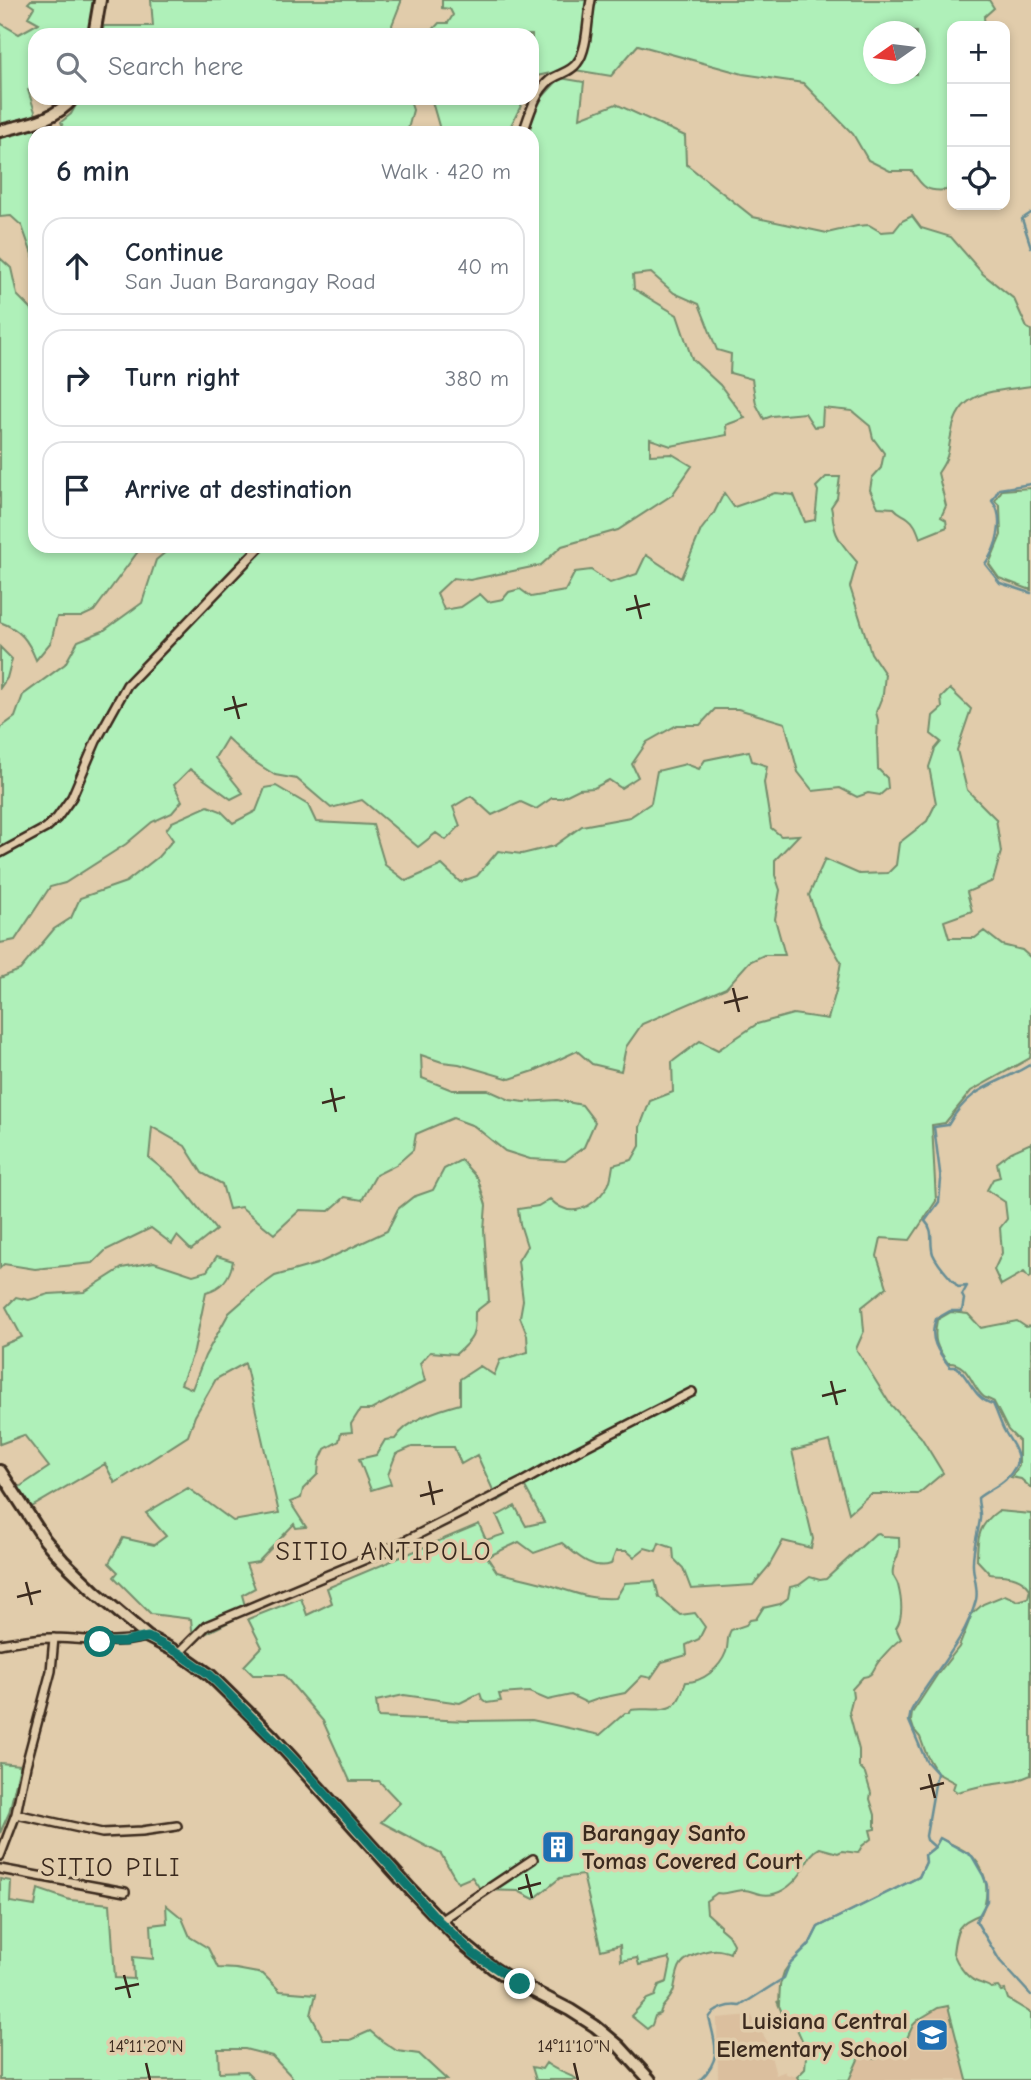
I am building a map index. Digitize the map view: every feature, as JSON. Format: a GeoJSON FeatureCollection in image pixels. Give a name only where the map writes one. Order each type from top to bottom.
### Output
{"type":"FeatureCollection","features":[{"type":"Feature","properties":{"kind":"street"},"geometry":{"type":"LineString","coordinates":[[95,28],[100,0]]}},
{"type":"Feature","properties":{"kind":"street"},"geometry":{"type":"LineString","coordinates":[[539,96],[546,83],[579,61],[583,52],[591,0]]}},
{"type":"Feature","properties":{"kind":"street"},"geometry":{"type":"LineString","coordinates":[[0,131],[39,121],[67,105]]}},
{"type":"Feature","properties":{"kind":"street"},"geometry":{"type":"LineString","coordinates":[[525,126],[534,105]]}},
{"type":"Feature","properties":{"kind":"street"},"geometry":{"type":"LineString","coordinates":[[0,853],[46,828],[57,818],[72,797],[96,741],[127,685],[254,553]]}},
{"type":"Feature","properties":{"kind":"street"},"geometry":{"type":"LineString","coordinates":[[179,1653],[206,1626],[384,1551],[692,1392]]}},
{"type":"Feature","properties":{"kind":"street"},"geometry":{"type":"LineString","coordinates":[[0,1471],[45,1540],[63,1561],[148,1637],[179,1653],[210,1675],[273,1737],[439,1921],[474,1954],[493,1968],[570,2010],[606,2034],[650,2080]]}},
{"type":"Feature","properties":{"kind":"street"},"geometry":{"type":"LineString","coordinates":[[0,1644],[54,1638],[124,1642],[148,1637]]}},
{"type":"Feature","properties":{"kind":"street"},"geometry":{"type":"LineString","coordinates":[[0,1856],[16,1814],[51,1671],[54,1638]]}},
{"type":"Feature","properties":{"kind":"street"},"geometry":{"type":"LineString","coordinates":[[16,1814],[102,1833],[128,1833],[177,1826]]}},
{"type":"Feature","properties":{"kind":"street"},"geometry":{"type":"LineString","coordinates":[[439,1921],[533,1859]]}},
{"type":"Feature","properties":{"kind":"street"},"geometry":{"type":"LineString","coordinates":[[0,1869],[125,1892]]}},
{"type":"Feature","properties":{"kind":"shaded area","name":"Luisiana Central Elementary School"},"geometry":{"type":"Polygon","coordinates":[[[949,2006],[967,2080],[849,2080],[860,2054],[876,2059],[903,2045],[918,2020],[938,2008],[949,2006]]]}},
{"type":"Feature","properties":{"kind":"shaded area"},"geometry":{"type":"Polygon","coordinates":[[[751,2015],[767,2041],[776,2075],[786,2071],[786,2074],[799,2080],[718,2080],[717,2018],[751,2015]]]}},
{"type":"Feature","properties":{"kind":"green space"},"geometry":{"type":"Polygon","coordinates":[[[31,0],[93,0],[94,5],[89,28],[30,28],[39,23],[28,17],[34,7],[28,3],[31,0]]]}},
{"type":"Feature","properties":{"kind":"green space"},"geometry":{"type":"Polygon","coordinates":[[[151,0],[401,0],[393,28],[103,28],[153,26],[151,0]]]}},
{"type":"Feature","properties":{"kind":"green space"},"geometry":{"type":"Polygon","coordinates":[[[442,0],[989,0],[994,8],[984,17],[984,21],[947,21],[947,190],[926,188],[912,171],[890,171],[868,160],[853,134],[803,83],[743,74],[638,45],[611,76],[569,69],[539,76],[539,28],[434,28],[439,23],[448,23],[453,15],[450,9],[442,8],[442,0]]]}},
{"type":"Feature","properties":{"kind":"green space"},"geometry":{"type":"Polygon","coordinates":[[[0,23],[19,34],[28,29],[28,105],[33,105],[37,118],[1,126],[0,23]]]}},
{"type":"Feature","properties":{"kind":"green space"},"geometry":{"type":"Polygon","coordinates":[[[560,78],[584,82],[580,118],[616,104],[685,136],[686,164],[753,217],[827,233],[869,225],[881,232],[894,231],[902,221],[912,216],[921,228],[951,237],[983,274],[1014,299],[1027,328],[1031,330],[1031,386],[981,395],[971,399],[963,407],[956,417],[947,457],[938,473],[946,506],[941,517],[946,520],[947,527],[920,538],[908,518],[894,508],[878,507],[870,490],[872,478],[881,468],[884,453],[873,438],[870,426],[852,411],[823,408],[822,426],[814,427],[805,413],[764,419],[756,404],[752,379],[730,373],[731,354],[717,350],[699,304],[674,293],[651,273],[633,275],[634,289],[677,315],[692,359],[720,385],[745,418],[726,425],[727,435],[671,446],[650,439],[650,455],[672,454],[692,466],[672,495],[618,530],[562,546],[541,565],[470,580],[453,578],[437,593],[444,610],[461,607],[480,594],[488,602],[503,599],[509,592],[520,589],[531,597],[565,591],[575,572],[591,570],[610,583],[637,574],[646,555],[681,578],[701,530],[724,493],[734,507],[775,493],[794,495],[805,522],[815,520],[818,491],[816,487],[826,477],[840,477],[837,498],[831,507],[833,523],[840,540],[857,562],[850,587],[871,653],[885,674],[883,694],[876,712],[878,769],[887,778],[888,788],[880,795],[868,793],[857,797],[840,788],[813,791],[798,772],[785,723],[738,709],[715,709],[700,725],[677,725],[647,742],[632,764],[638,777],[621,788],[609,780],[594,788],[579,789],[561,798],[552,798],[536,809],[521,802],[492,815],[471,796],[453,807],[460,826],[446,840],[436,833],[418,847],[362,800],[331,808],[297,779],[275,775],[247,757],[227,738],[215,758],[243,793],[231,799],[190,769],[174,785],[182,801],[172,813],[152,822],[126,844],[65,883],[50,887],[15,940],[0,943],[0,728],[15,717],[23,695],[65,664],[78,641],[103,631],[142,603],[156,560],[164,553],[539,553],[539,126],[530,126],[539,101],[560,78]]]}},
{"type":"Feature","properties":{"kind":"green space"},"geometry":{"type":"Polygon","coordinates":[[[76,105],[411,105],[413,110],[409,126],[63,126],[61,122],[71,114],[76,105]]]}},
{"type":"Feature","properties":{"kind":"green space"},"geometry":{"type":"Polygon","coordinates":[[[433,105],[521,105],[511,126],[439,126],[433,105]]]}},
{"type":"Feature","properties":{"kind":"green space"},"geometry":{"type":"Polygon","coordinates":[[[28,131],[28,243],[22,226],[11,216],[0,217],[0,137],[28,131]]]}},
{"type":"Feature","properties":{"kind":"green space"},"geometry":{"type":"Polygon","coordinates":[[[0,258],[11,268],[17,295],[28,306],[28,553],[137,553],[94,611],[81,617],[57,617],[51,642],[36,660],[23,636],[0,622],[0,258]]]}},
{"type":"Feature","properties":{"kind":"green space"},"geometry":{"type":"Polygon","coordinates":[[[1031,488],[1031,590],[999,578],[989,564],[1001,535],[1000,506],[995,501],[1002,490],[1031,488]]]}},
{"type":"Feature","properties":{"kind":"green space"},"geometry":{"type":"Polygon","coordinates":[[[0,647],[12,659],[7,678],[0,688],[0,647]]]}},
{"type":"Feature","properties":{"kind":"green space"},"geometry":{"type":"Polygon","coordinates":[[[950,689],[971,709],[957,750],[967,790],[996,819],[1001,852],[993,881],[967,892],[972,911],[944,921],[949,938],[975,938],[984,931],[1002,945],[1022,950],[1031,958],[1030,1058],[971,1091],[945,1123],[932,1125],[936,1201],[910,1240],[881,1238],[877,1256],[887,1287],[862,1307],[864,1331],[856,1349],[890,1404],[921,1437],[943,1473],[918,1494],[870,1494],[849,1513],[830,1441],[792,1451],[813,1539],[811,1548],[783,1541],[769,1566],[753,1585],[691,1589],[683,1568],[674,1559],[673,1548],[659,1543],[656,1551],[645,1548],[634,1557],[627,1551],[616,1551],[611,1564],[604,1566],[585,1560],[562,1543],[534,1553],[519,1542],[487,1557],[497,1572],[599,1598],[616,1598],[625,1583],[655,1581],[659,1597],[680,1615],[695,1613],[705,1627],[699,1639],[686,1645],[687,1655],[662,1662],[651,1678],[642,1676],[625,1693],[587,1703],[571,1695],[548,1700],[529,1692],[499,1694],[501,1701],[487,1703],[480,1693],[460,1703],[404,1695],[376,1701],[378,1717],[468,1721],[532,1720],[600,1735],[631,1710],[661,1709],[676,1703],[686,1682],[705,1677],[720,1663],[726,1652],[731,1630],[756,1619],[763,1608],[780,1604],[788,1598],[790,1587],[799,1585],[810,1577],[826,1579],[875,1534],[899,1537],[899,1552],[893,1566],[893,1576],[900,1595],[901,1613],[896,1628],[901,1639],[884,1655],[871,1673],[852,1689],[849,1712],[859,1750],[859,1767],[865,1773],[871,1793],[875,1815],[875,1829],[870,1830],[872,1838],[858,1853],[838,1853],[820,1848],[816,1850],[801,1873],[778,1893],[766,1895],[740,1890],[717,1893],[706,1901],[707,1913],[720,1925],[733,1944],[730,1953],[710,1950],[684,1961],[678,1969],[672,1994],[647,2029],[631,2016],[647,1999],[655,1996],[659,1985],[667,1982],[671,1962],[669,1958],[639,1965],[637,1958],[621,1961],[620,1945],[601,1950],[583,1875],[560,1878],[534,1899],[518,1891],[481,1890],[472,1877],[458,1883],[441,1854],[381,1822],[400,1803],[379,1781],[350,1781],[323,1721],[284,1675],[253,1675],[244,1666],[262,1647],[248,1619],[301,1598],[307,1615],[332,1603],[327,1588],[479,1524],[486,1540],[505,1534],[497,1516],[515,1506],[526,1526],[544,1522],[524,1485],[498,1501],[477,1455],[461,1464],[454,1447],[412,1447],[396,1454],[388,1475],[391,1484],[371,1490],[359,1459],[376,1455],[385,1440],[395,1439],[415,1421],[460,1404],[460,1379],[480,1366],[494,1375],[500,1360],[528,1352],[527,1335],[520,1317],[523,1300],[518,1261],[527,1246],[518,1209],[538,1206],[550,1199],[565,1209],[573,1210],[595,1201],[608,1185],[613,1165],[632,1160],[640,1146],[640,1127],[650,1101],[673,1092],[672,1062],[700,1041],[718,1050],[757,1024],[793,1014],[828,1019],[841,962],[819,924],[809,895],[825,859],[859,874],[888,873],[896,865],[899,843],[927,821],[936,803],[929,767],[935,749],[941,742],[931,734],[933,716],[942,708],[941,698],[950,689]]]}},
{"type":"Feature","properties":{"kind":"green space"},"geometry":{"type":"Polygon","coordinates":[[[749,751],[752,761],[767,766],[764,783],[771,828],[781,836],[799,835],[775,860],[775,875],[780,890],[775,919],[785,955],[764,955],[749,962],[726,988],[642,1024],[626,1047],[621,1071],[592,1064],[577,1051],[510,1079],[421,1055],[422,1078],[452,1090],[488,1090],[510,1100],[557,1100],[582,1105],[595,1122],[584,1147],[565,1161],[530,1159],[505,1151],[474,1126],[453,1118],[416,1134],[413,1150],[396,1165],[376,1175],[362,1200],[345,1197],[329,1211],[300,1210],[274,1234],[241,1207],[229,1209],[222,1184],[202,1173],[185,1146],[152,1127],[149,1158],[175,1179],[216,1230],[191,1250],[177,1236],[172,1244],[151,1228],[106,1250],[93,1263],[35,1269],[4,1264],[0,1268],[0,978],[20,970],[54,929],[71,918],[80,898],[126,882],[158,857],[173,840],[166,830],[172,822],[208,806],[221,811],[233,823],[256,811],[265,788],[276,786],[308,805],[316,822],[373,825],[385,865],[406,881],[442,865],[460,882],[477,876],[498,851],[522,854],[554,846],[582,826],[630,817],[651,803],[657,771],[686,764],[699,769],[705,760],[749,751]]]}},
{"type":"Feature","properties":{"kind":"green space"},"geometry":{"type":"Polygon","coordinates":[[[1031,1143],[1031,1277],[1024,1272],[1001,1285],[994,1270],[1002,1253],[1000,1228],[1007,1219],[1005,1202],[987,1190],[993,1179],[1000,1177],[997,1163],[1011,1152],[1031,1143]]]}},
{"type":"Feature","properties":{"kind":"green space"},"geometry":{"type":"Polygon","coordinates":[[[461,1160],[478,1179],[486,1205],[484,1230],[489,1301],[475,1312],[472,1336],[456,1354],[430,1352],[420,1363],[425,1381],[371,1410],[360,1410],[351,1424],[352,1432],[341,1433],[339,1441],[325,1449],[319,1462],[318,1474],[303,1489],[301,1498],[290,1502],[306,1527],[296,1528],[294,1524],[258,1562],[246,1564],[255,1588],[242,1595],[247,1613],[193,1640],[191,1619],[151,1614],[114,1577],[118,1572],[109,1563],[123,1538],[154,1545],[166,1536],[146,1513],[188,1488],[233,1521],[279,1513],[245,1363],[216,1379],[195,1416],[188,1436],[115,1483],[105,1464],[23,1512],[12,1492],[49,1467],[24,1435],[0,1444],[0,1346],[22,1337],[6,1307],[16,1297],[29,1300],[49,1294],[84,1292],[122,1268],[154,1262],[193,1275],[207,1271],[217,1256],[233,1261],[224,1281],[217,1288],[206,1292],[194,1351],[181,1384],[192,1389],[205,1356],[229,1313],[254,1291],[275,1276],[317,1264],[387,1231],[398,1209],[413,1197],[433,1190],[444,1169],[461,1160]]]}},
{"type":"Feature","properties":{"kind":"green space"},"geometry":{"type":"Polygon","coordinates":[[[951,1312],[968,1314],[981,1328],[1017,1321],[1026,1327],[1031,1326],[1031,1488],[1021,1479],[1011,1477],[1019,1466],[1019,1441],[1008,1430],[994,1402],[980,1393],[961,1366],[948,1363],[938,1348],[935,1333],[937,1320],[951,1312]]]}},
{"type":"Feature","properties":{"kind":"green space"},"geometry":{"type":"Polygon","coordinates":[[[998,1511],[1031,1514],[1031,1775],[1016,1781],[957,1792],[953,1789],[955,1783],[937,1773],[927,1756],[920,1737],[914,1730],[912,1713],[959,1647],[972,1614],[983,1604],[1005,1595],[1018,1601],[1028,1598],[1030,1589],[1022,1581],[990,1574],[977,1560],[980,1532],[998,1511]]]}},
{"type":"Feature","properties":{"kind":"green space"},"geometry":{"type":"Polygon","coordinates":[[[0,1763],[20,1765],[9,1813],[0,1833],[0,1763]]]}},
{"type":"Feature","properties":{"kind":"green space"},"geometry":{"type":"Polygon","coordinates":[[[940,1838],[973,1857],[982,1870],[986,1885],[986,1900],[981,1914],[959,1928],[953,1953],[971,1979],[991,1988],[1005,1990],[1008,1999],[1031,2013],[1031,2080],[967,2080],[948,2006],[938,2008],[918,2020],[904,2045],[876,2059],[860,2055],[849,2080],[799,2080],[797,2077],[805,2069],[806,2056],[802,2040],[797,2029],[785,2020],[777,2001],[779,2004],[784,1972],[809,1945],[818,1927],[919,1877],[926,1862],[925,1855],[935,1847],[940,1838]]]}},
{"type":"Feature","properties":{"kind":"green space"},"geometry":{"type":"Polygon","coordinates":[[[0,1879],[11,1881],[10,1902],[35,1906],[38,1889],[70,1900],[110,1904],[115,1978],[134,1979],[133,1957],[153,1959],[151,1925],[167,1923],[166,1905],[182,1918],[190,1937],[208,1948],[218,1968],[263,1974],[280,1991],[316,1994],[311,2015],[324,2040],[350,2040],[370,2031],[397,2051],[419,2054],[447,2080],[295,2080],[272,2056],[245,2049],[218,2049],[219,2072],[246,2071],[255,2080],[0,2080],[0,1879]]]}},
{"type":"Feature","properties":{"kind":"green space"},"geometry":{"type":"Polygon","coordinates":[[[546,2063],[579,2080],[536,2080],[532,2067],[542,2069],[546,2063]]]}},
{"type":"Feature","properties":{"kind":"waterway"},"geometry":{"type":"LineString","coordinates":[[1031,213],[1022,219],[1031,247]]}},
{"type":"Feature","properties":{"kind":"waterway"},"geometry":{"type":"LineString","coordinates":[[1031,484],[999,489],[992,501],[999,515],[999,524],[993,550],[985,564],[1000,583],[1031,593]]}},
{"type":"Feature","properties":{"kind":"waterway"},"geometry":{"type":"LineString","coordinates":[[935,1847],[926,1836],[937,1773],[926,1761],[909,1721],[911,1711],[956,1644],[976,1600],[973,1562],[980,1519],[978,1498],[1006,1479],[1016,1465],[1017,1454],[993,1404],[977,1394],[957,1367],[950,1367],[934,1339],[936,1319],[950,1311],[962,1311],[962,1295],[967,1286],[958,1287],[938,1263],[932,1250],[930,1229],[925,1221],[939,1202],[941,1180],[934,1127],[948,1125],[957,1111],[976,1093],[1031,1064]]}},
{"type":"Feature","properties":{"kind":"waterway"},"geometry":{"type":"LineString","coordinates":[[700,2080],[714,2058],[715,2044],[709,2018],[711,2015],[723,2008],[740,2006],[784,1978],[789,1965],[809,1945],[818,1927],[919,1877],[926,1862],[925,1855],[935,1847],[940,1838],[972,1856],[987,1885],[987,1901],[976,1921],[1000,1961],[1031,1995]]}},
{"type":"Feature","properties":{"kind":"place","name":"Barangay Santo Tomas Covered Court"},"geometry":{"type":"Point","coordinates":[558,1847]}},
{"type":"Feature","properties":{"kind":"place","name":"Luisiana Central Elementary School"},"geometry":{"type":"Point","coordinates":[932,2035]}},
{"type":"Feature","properties":{"kind":"district","name":"SITIO ANTIPOLO"},"geometry":{"type":"Point","coordinates":[384,1552]}},
{"type":"Feature","properties":{"kind":"district","name":"SITIO PILI"},"geometry":{"type":"Point","coordinates":[111,1868]}},
{"type":"Feature","properties":{"kind":"route"},"geometry":{"type":"LineString","coordinates":[[100,1642],[124,1642],[148,1637],[179,1653],[210,1675],[303,1769],[439,1921],[474,1954],[520,1984]]}}]}
